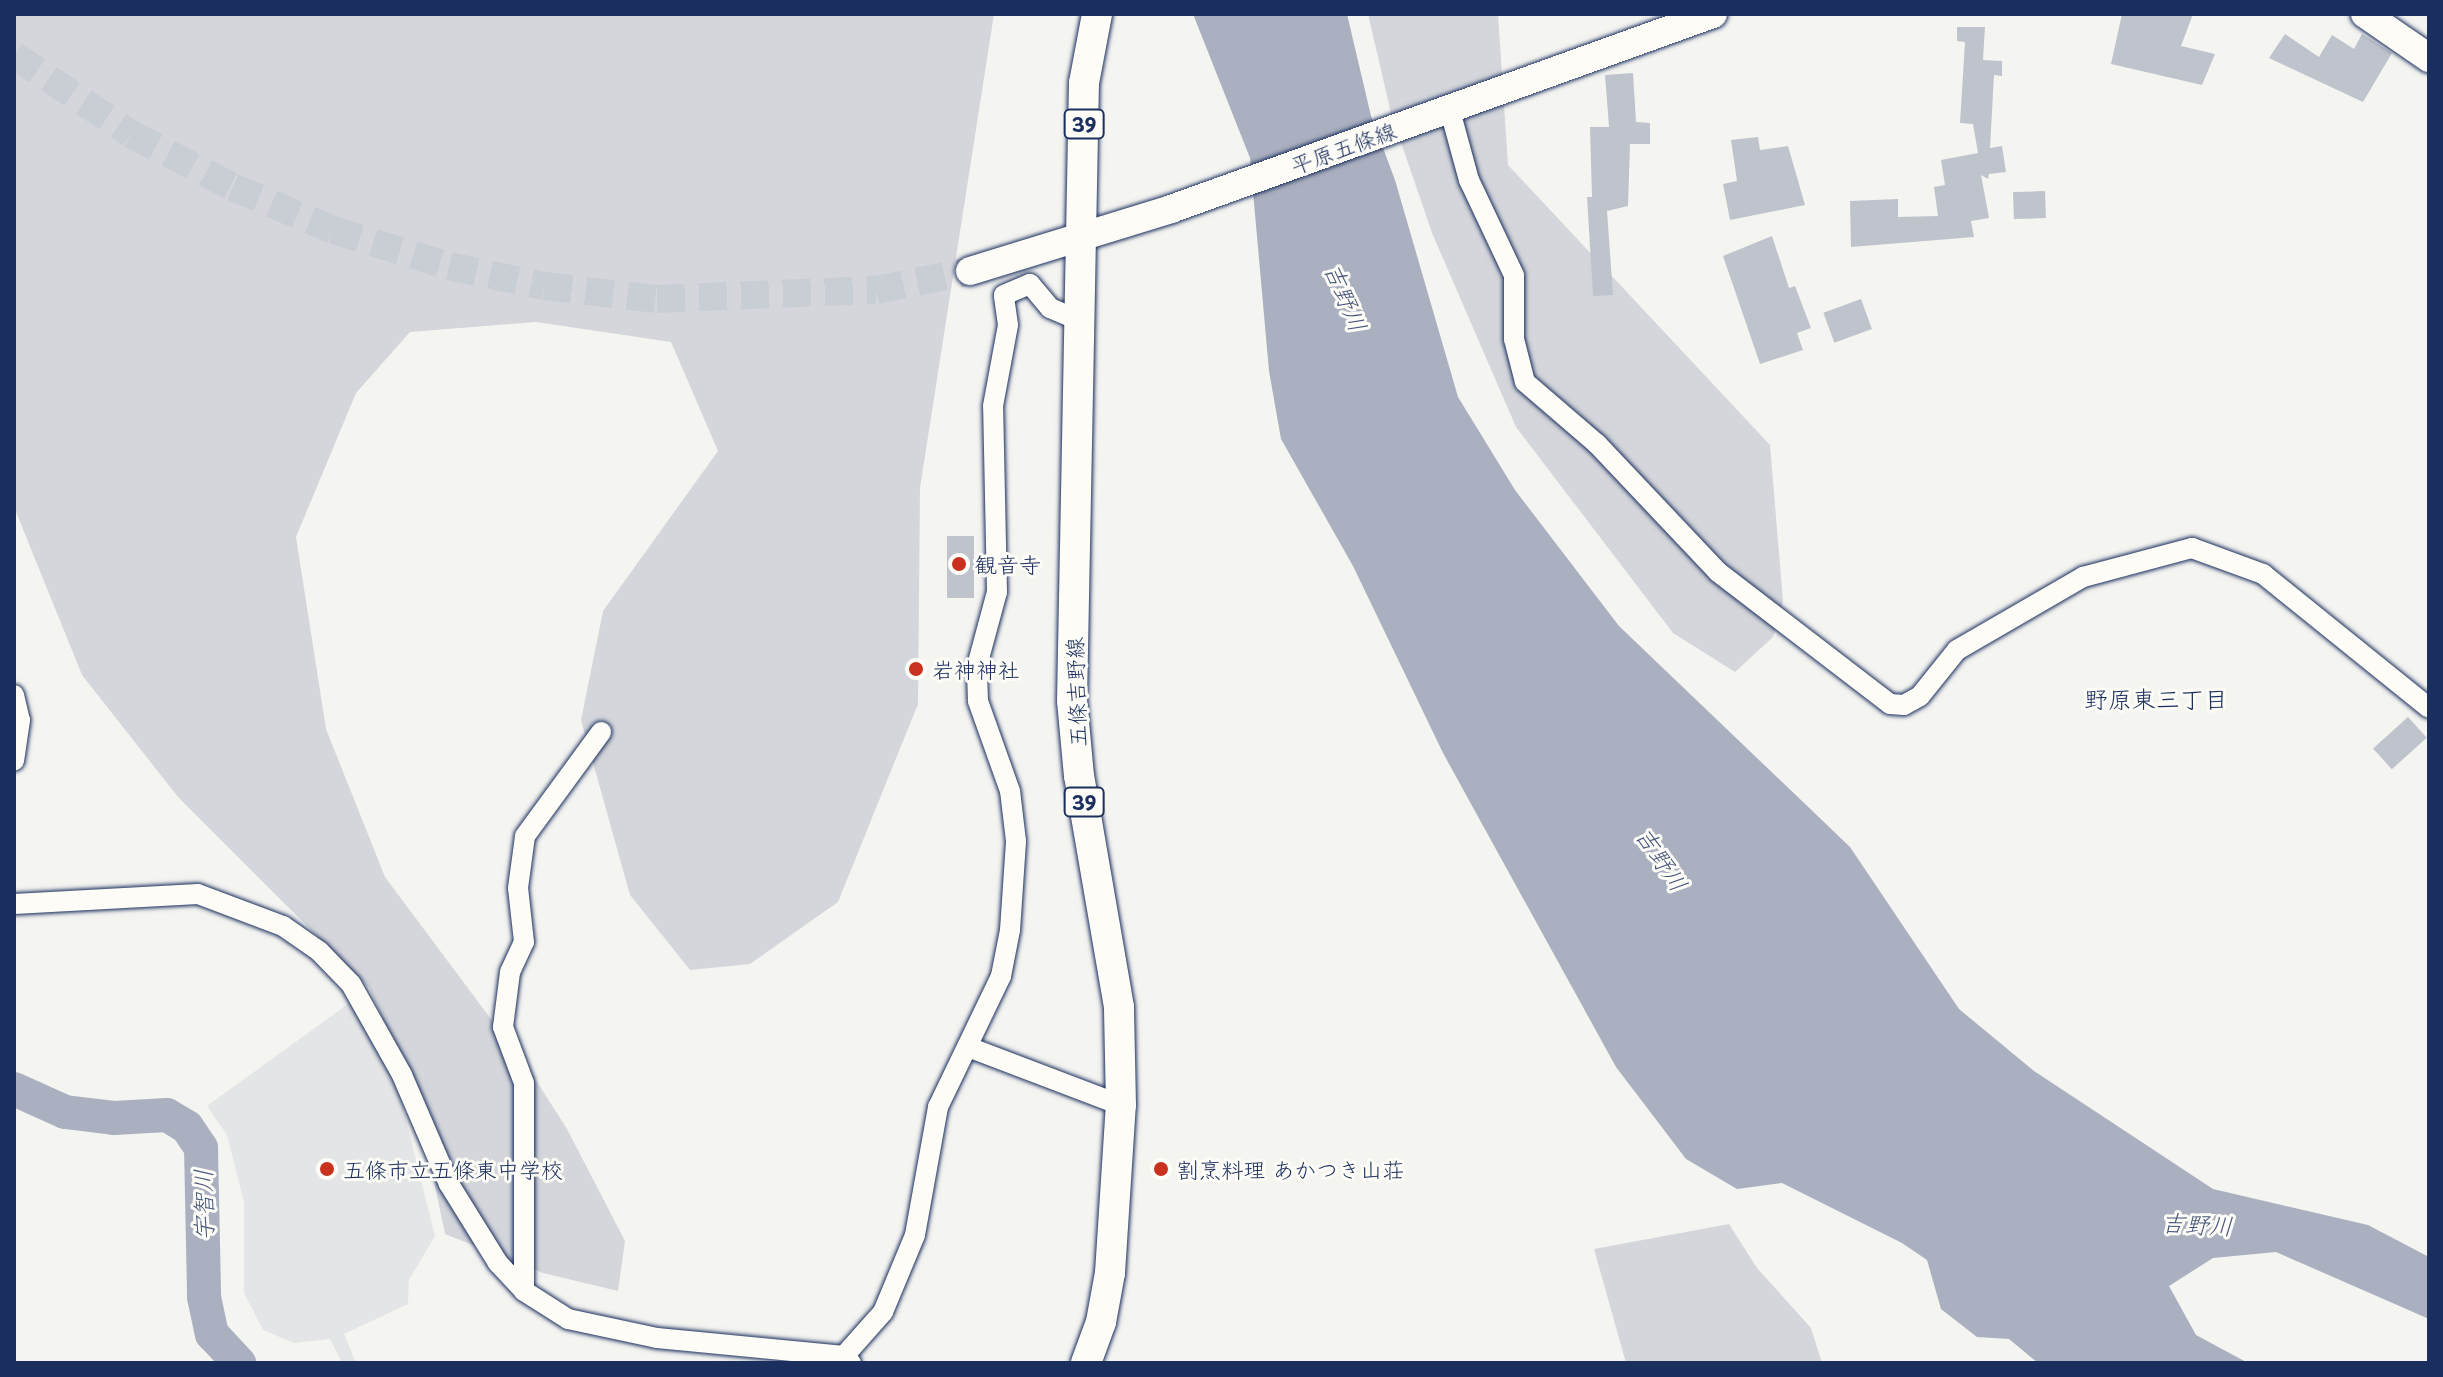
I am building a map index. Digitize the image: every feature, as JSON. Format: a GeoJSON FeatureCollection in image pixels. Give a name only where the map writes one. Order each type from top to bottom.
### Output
{"type":"FeatureCollection","features":[{"type":"Feature","properties":{"kind":"main road","name":"五條吉野線"},"geometry":{"type":"LineString","coordinates":[[1086,1363],[1101,1322],[1110,1273],[1121,1105],[1119,1007],[1079,776],[1072,701],[1072,496],[1081,321],[1084,83],[1097,14]]}},
{"type":"Feature","properties":{"kind":"main road","name":"平原五條線"},"geometry":{"type":"LineString","coordinates":[[970,271],[1171,209],[1713,14]]}},
{"type":"Feature","properties":{"kind":"main road"},"geometry":{"type":"LineString","coordinates":[[2365,14],[2429,58]]}},
{"type":"Feature","properties":{"kind":"street"},"geometry":{"type":"LineString","coordinates":[[1449,107],[1469,180],[1514,275],[1514,339],[1525,382],[1597,444],[1718,572],[1890,704],[1904,705],[1920,696],[1957,650],[2083,577],[2192,548],[2263,574],[2429,708]]}},
{"type":"Feature","properties":{"kind":"street"},"geometry":{"type":"LineString","coordinates":[[14,904],[198,894],[283,926],[319,951],[351,984],[402,1075],[449,1184],[498,1263],[524,1291],[568,1319],[657,1338],[847,1359],[883,1312],[909,1248],[938,1107],[1001,976],[1010,930],[1016,841],[1010,791],[978,701],[977,666],[997,592],[993,406],[1008,325],[1004,295],[1030,284],[1050,308],[1081,321]]}},
{"type":"Feature","properties":{"kind":"street"},"geometry":{"type":"LineString","coordinates":[[14,695],[20,720],[14,761]]}},
{"type":"Feature","properties":{"kind":"street"},"geometry":{"type":"LineString","coordinates":[[524,1291],[524,1083],[503,1027],[510,972],[524,942],[518,888],[525,836],[601,732]]}},
{"type":"Feature","properties":{"kind":"street"},"geometry":{"type":"LineString","coordinates":[[968,1047],[1121,1105]]}},
{"type":"Feature","properties":{"kind":"shaded area"},"geometry":{"type":"Polygon","coordinates":[[[14,14],[994,14],[920,488],[918,704],[838,902],[750,964],[690,970],[630,895],[581,720],[603,611],[718,451],[671,342],[536,322],[410,332],[356,393],[296,537],[326,729],[385,877],[532,1074],[567,1129],[625,1241],[618,1291],[543,1273],[445,1234],[414,1085],[369,988],[178,797],[82,675],[14,507],[14,14]]]}},
{"type":"Feature","properties":{"kind":"shaded area"},"geometry":{"type":"Polygon","coordinates":[[[1368,14],[1498,14],[1508,165],[1770,445],[1783,601],[1773,637],[1735,672],[1673,633],[1516,427],[1432,233],[1391,113],[1368,14]]]}},
{"type":"Feature","properties":{"kind":"shaded area","name":"五條市立五條東中学校"},"geometry":{"type":"Polygon","coordinates":[[[352,1001],[397,1084],[435,1236],[409,1280],[408,1304],[344,1334],[356,1363],[342,1363],[330,1339],[294,1343],[263,1330],[244,1293],[244,1202],[227,1135],[207,1106],[352,1001]]]}},
{"type":"Feature","properties":{"kind":"shaded area"},"geometry":{"type":"Polygon","coordinates":[[[1729,1224],[1757,1268],[1811,1328],[1822,1363],[1626,1363],[1594,1249],[1729,1224]]]}},
{"type":"Feature","properties":{"kind":"water","name":"吉野川"},"geometry":{"type":"Polygon","coordinates":[[[1193,14],[1347,14],[1371,116],[1395,180],[1458,397],[1515,490],[1619,626],[1850,847],[1959,1009],[2034,1071],[2213,1189],[2368,1225],[2429,1257],[2429,1319],[2276,1252],[2213,1258],[2169,1286],[2196,1335],[2248,1363],[2038,1363],[2009,1339],[1977,1337],[1941,1309],[1927,1260],[1902,1243],[1782,1183],[1737,1189],[1686,1159],[1616,1067],[1443,753],[1353,566],[1281,439],[1269,371],[1250,158],[1193,14]]]}},
{"type":"Feature","properties":{"kind":"building"},"geometry":{"type":"Polygon","coordinates":[[[2122,14],[2193,14],[2181,46],[2215,54],[2202,85],[2111,64],[2122,14]]]}},
{"type":"Feature","properties":{"kind":"building"},"geometry":{"type":"Polygon","coordinates":[[[1957,27],[1985,27],[1983,60],[2002,61],[2002,76],[1994,75],[1990,148],[2002,146],[2006,172],[1989,174],[1988,179],[1981,175],[1989,218],[1971,221],[1974,237],[1851,247],[1850,201],[1898,199],[1898,217],[1938,216],[1934,187],[1945,185],[1941,160],[1978,153],[1973,124],[1960,123],[1965,42],[1957,41],[1957,27]]]}},
{"type":"Feature","properties":{"kind":"building"},"geometry":{"type":"Polygon","coordinates":[[[2285,34],[2319,57],[2332,35],[2354,49],[2362,34],[2392,53],[2363,102],[2269,58],[2285,34]]]}},
{"type":"Feature","properties":{"kind":"building"},"geometry":{"type":"Polygon","coordinates":[[[1633,73],[1636,122],[1650,123],[1650,144],[1630,144],[1628,206],[1607,211],[1613,295],[1593,296],[1587,197],[1592,197],[1590,127],[1609,127],[1605,75],[1633,73]]]}},
{"type":"Feature","properties":{"kind":"building"},"geometry":{"type":"Polygon","coordinates":[[[1758,137],[1760,150],[1788,146],[1805,205],[1730,220],[1723,184],[1737,181],[1731,140],[1758,137]]]}},
{"type":"Feature","properties":{"kind":"building"},"geometry":{"type":"Polygon","coordinates":[[[2045,191],[2046,218],[2014,219],[2013,192],[2045,191]]]}},
{"type":"Feature","properties":{"kind":"building"},"geometry":{"type":"Polygon","coordinates":[[[1772,236],[1789,288],[1795,286],[1811,328],[1797,333],[1803,350],[1760,364],[1723,256],[1772,236]]]}},
{"type":"Feature","properties":{"kind":"building"},"geometry":{"type":"Polygon","coordinates":[[[1861,299],[1872,329],[1834,343],[1823,313],[1861,299]]]}},
{"type":"Feature","properties":{"kind":"building"},"geometry":{"type":"Polygon","coordinates":[[[947,536],[974,536],[974,598],[947,598],[947,536]]]}},
{"type":"Feature","properties":{"kind":"building"},"geometry":{"type":"Polygon","coordinates":[[[2408,717],[2427,738],[2392,769],[2373,748],[2408,717]]]}},
{"type":"Feature","properties":{"kind":"waterway","name":"宇智川"},"geometry":{"type":"LineString","coordinates":[[14,1089],[65,1112],[114,1118],[167,1115],[187,1127],[201,1148],[204,1297],[212,1334],[239,1363]]}},
{"type":"Feature","properties":{"kind":"tunnel"},"geometry":{"type":"LineString","coordinates":[[14,55],[131,134],[233,187],[333,230],[449,266],[544,286],[657,299],[876,290],[970,271]]}},
{"type":"Feature","properties":{"kind":"place","name":"観音寺"},"geometry":{"type":"Point","coordinates":[959,564]}},
{"type":"Feature","properties":{"kind":"place","name":"岩神神社"},"geometry":{"type":"Point","coordinates":[916,669]}},
{"type":"Feature","properties":{"kind":"place","name":"五條市立五條東中学校"},"geometry":{"type":"Point","coordinates":[327,1169]}},
{"type":"Feature","properties":{"kind":"place","name":"割烹料理 あかつき山荘"},"geometry":{"type":"Point","coordinates":[1161,1169]}},
{"type":"Feature","properties":{"kind":"district","name":"野原東三丁目"},"geometry":{"type":"Point","coordinates":[2156,699]}}]}
